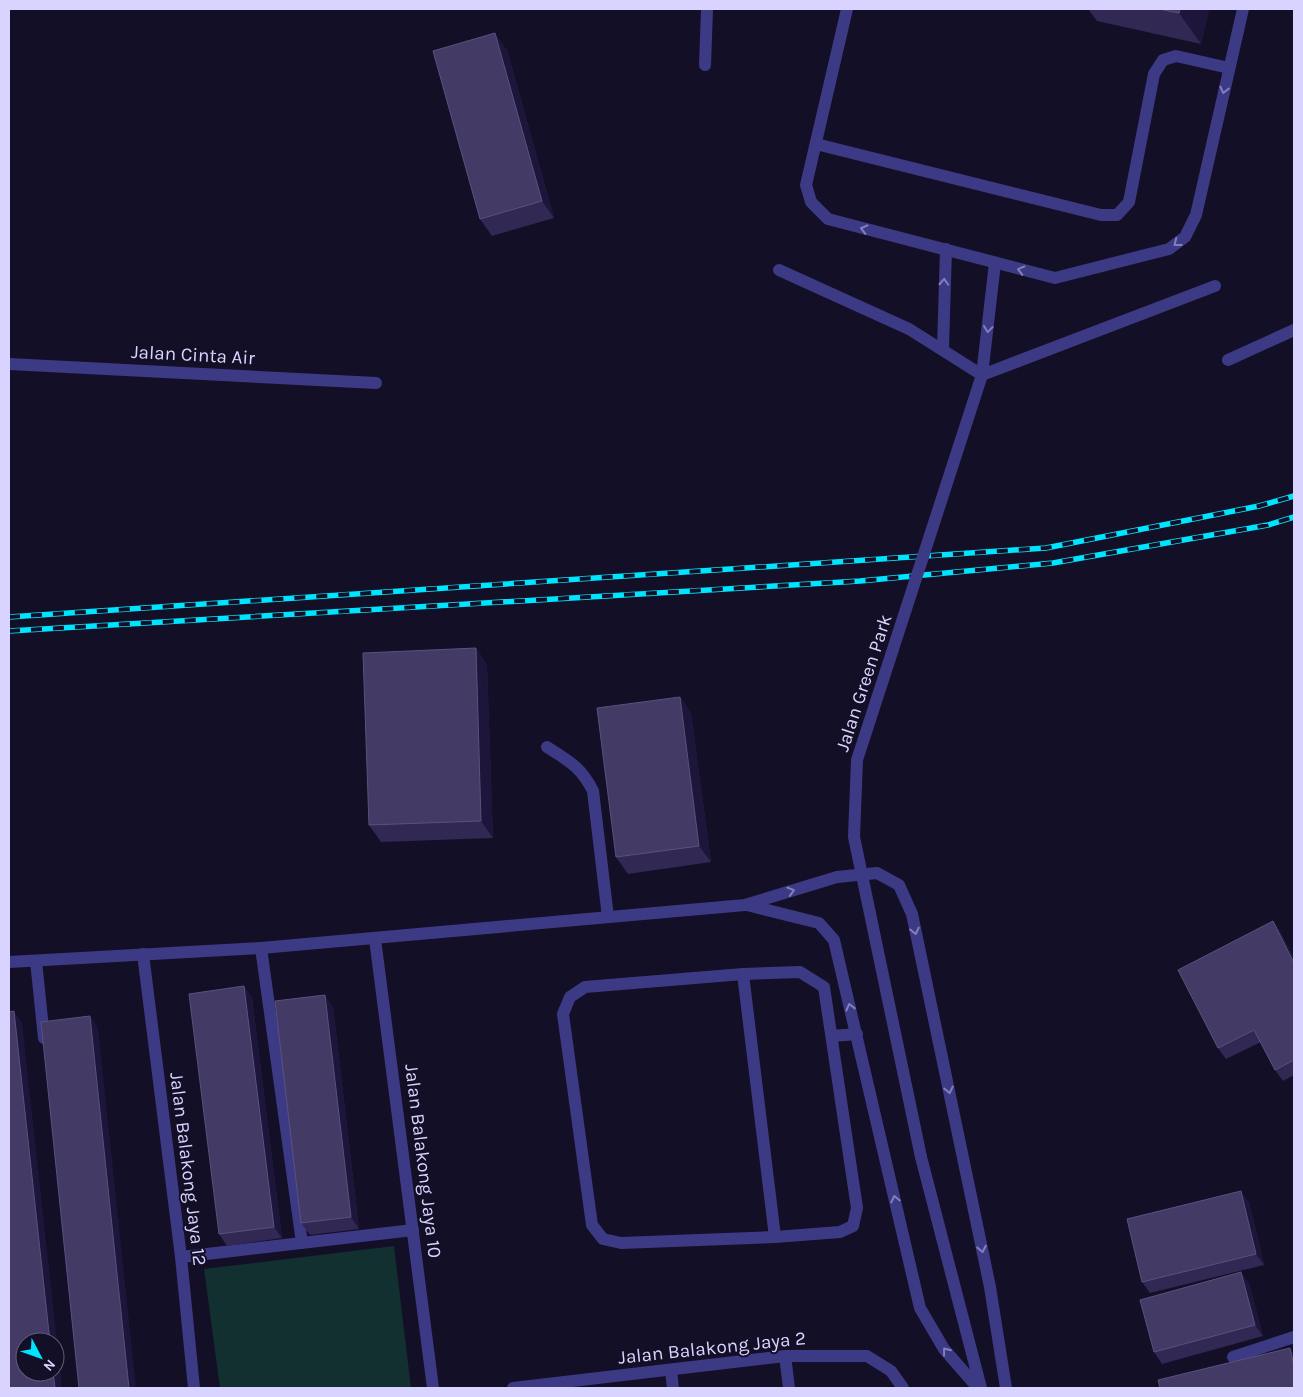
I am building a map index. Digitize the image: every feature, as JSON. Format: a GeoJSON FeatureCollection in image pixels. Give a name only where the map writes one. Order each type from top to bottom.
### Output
{"type":"FeatureCollection","features":[{"type":"Feature","properties":{"kind":"street"},"geometry":{"type":"LineString","coordinates":[[705,66],[707,9]]}},
{"type":"Feature","properties":{"kind":"street"},"geometry":{"type":"LineString","coordinates":[[848,9],[806,185],[811,202],[828,220],[1055,278],[1169,249],[1185,237],[1196,215],[1243,9]]}},
{"type":"Feature","properties":{"kind":"street"},"geometry":{"type":"LineString","coordinates":[[816,144],[1100,215],[1117,215],[1129,202],[1154,74],[1163,60],[1176,56],[1230,68]]}},
{"type":"Feature","properties":{"kind":"street"},"geometry":{"type":"LineString","coordinates":[[943,348],[946,249]]}},
{"type":"Feature","properties":{"kind":"street","name":"Jalan Green Park"},"geometry":{"type":"LineString","coordinates":[[979,1388],[921,1157],[854,837],[857,760],[982,375],[995,263]]}},
{"type":"Feature","properties":{"kind":"street"},"geometry":{"type":"LineString","coordinates":[[779,270],[908,329],[943,348],[982,375],[1215,286]]}},
{"type":"Feature","properties":{"kind":"street"},"geometry":{"type":"LineString","coordinates":[[1228,360],[1294,330]]}},
{"type":"Feature","properties":{"kind":"street","name":"Jalan Cinta Air"},"geometry":{"type":"LineString","coordinates":[[9,364],[376,383]]}},
{"type":"Feature","properties":{"kind":"street"},"geometry":{"type":"LineString","coordinates":[[547,747],[575,765],[585,775],[593,792],[608,917]]}},
{"type":"Feature","properties":{"kind":"street"},"geometry":{"type":"LineString","coordinates":[[9,962],[261,948],[744,905],[837,877],[878,873],[899,884],[914,924],[990,1287],[1006,1388]]}},
{"type":"Feature","properties":{"kind":"street"},"geometry":{"type":"LineString","coordinates":[[744,905],[819,923],[834,940],[920,1308],[944,1349],[979,1388]]}},
{"type":"Feature","properties":{"kind":"street","name":"Jalan Balakong Jaya 10"},"geometry":{"type":"LineString","coordinates":[[375,938],[433,1388]]}},
{"type":"Feature","properties":{"kind":"street"},"geometry":{"type":"LineString","coordinates":[[261,948],[302,1243]]}},
{"type":"Feature","properties":{"kind":"street","name":"Jalan Balakong Jaya 12"},"geometry":{"type":"LineString","coordinates":[[143,954],[181,1257],[194,1388]]}},
{"type":"Feature","properties":{"kind":"street"},"geometry":{"type":"LineString","coordinates":[[36,961],[46,1050]]}},
{"type":"Feature","properties":{"kind":"street"},"geometry":{"type":"LineString","coordinates":[[800,972],[824,987],[857,1208],[853,1226],[840,1232],[774,1237],[622,1243],[603,1239],[592,1225],[563,1014],[570,997],[585,987],[743,974],[800,972]]}},
{"type":"Feature","properties":{"kind":"street"},"geometry":{"type":"LineString","coordinates":[[743,974],[774,1237]]}},
{"type":"Feature","properties":{"kind":"street"},"geometry":{"type":"LineString","coordinates":[[832,1036],[857,1034]]}},
{"type":"Feature","properties":{"kind":"street"},"geometry":{"type":"LineString","coordinates":[[181,1257],[413,1230]]}},
{"type":"Feature","properties":{"kind":"street"},"geometry":{"type":"LineString","coordinates":[[1233,1357],[1294,1337]]}},
{"type":"Feature","properties":{"kind":"street"},"geometry":{"type":"LineString","coordinates":[[785,1356],[789,1388]]}},
{"type":"Feature","properties":{"kind":"street","name":"Jalan Balakong Jaya 2"},"geometry":{"type":"LineString","coordinates":[[513,1388],[556,1386],[785,1356],[867,1356],[892,1371],[903,1388]]}},
{"type":"Feature","properties":{"kind":"street"},"geometry":{"type":"LineString","coordinates":[[671,1370],[673,1388]]}},
{"type":"Feature","properties":{"kind":"green space"},"geometry":{"type":"Polygon","coordinates":[[[394,1246],[411,1388],[220,1388],[204,1269],[394,1246]]]}},
{"type":"Feature","properties":{"kind":"building"},"geometry":{"type":"Polygon","coordinates":[[[1159,9],[1180,9],[1179,13],[1159,9]]]}},
{"type":"Feature","properties":{"kind":"building"},"geometry":{"type":"Polygon","coordinates":[[[495,33],[542,201],[480,219],[433,51],[495,33]]]}},
{"type":"Feature","properties":{"kind":"building"},"geometry":{"type":"Polygon","coordinates":[[[476,648],[481,821],[369,825],[363,653],[476,648]]]}},
{"type":"Feature","properties":{"kind":"building"},"geometry":{"type":"Polygon","coordinates":[[[680,697],[699,846],[616,857],[597,708],[680,697]]]}},
{"type":"Feature","properties":{"kind":"building"},"geometry":{"type":"Polygon","coordinates":[[[1273,921],[1294,963],[1294,1060],[1275,1070],[1254,1030],[1218,1048],[1178,970],[1273,921]]]}},
{"type":"Feature","properties":{"kind":"building"},"geometry":{"type":"Polygon","coordinates":[[[244,986],[274,1227],[219,1234],[189,994],[244,986]]]}},
{"type":"Feature","properties":{"kind":"building"},"geometry":{"type":"Polygon","coordinates":[[[325,995],[351,1217],[301,1223],[275,1001],[325,995]]]}},
{"type":"Feature","properties":{"kind":"building"},"geometry":{"type":"Polygon","coordinates":[[[14,1011],[49,1332],[15,1332],[15,1382],[54,1382],[55,1388],[9,1388],[9,1012],[14,1011]]]}},
{"type":"Feature","properties":{"kind":"building"},"geometry":{"type":"Polygon","coordinates":[[[90,1016],[129,1388],[79,1388],[41,1022],[90,1016]]]}},
{"type":"Feature","properties":{"kind":"building"},"geometry":{"type":"Polygon","coordinates":[[[1241,1191],[1256,1254],[1142,1282],[1127,1219],[1241,1191]]]}},
{"type":"Feature","properties":{"kind":"building"},"geometry":{"type":"Polygon","coordinates":[[[1241,1272],[1255,1325],[1154,1352],[1140,1300],[1241,1272]]]}},
{"type":"Feature","properties":{"kind":"building"},"geometry":{"type":"Polygon","coordinates":[[[1290,1348],[1294,1366],[1294,1388],[1160,1388],[1158,1380],[1290,1348]]]}},
{"type":"Feature","properties":{"kind":"railway"},"geometry":{"type":"LineString","coordinates":[[9,617],[1046,548],[1259,506],[1294,496]]}},
{"type":"Feature","properties":{"kind":"railway"},"geometry":{"type":"LineString","coordinates":[[9,631],[860,581],[1053,563],[1268,525],[1294,517]]}}]}
